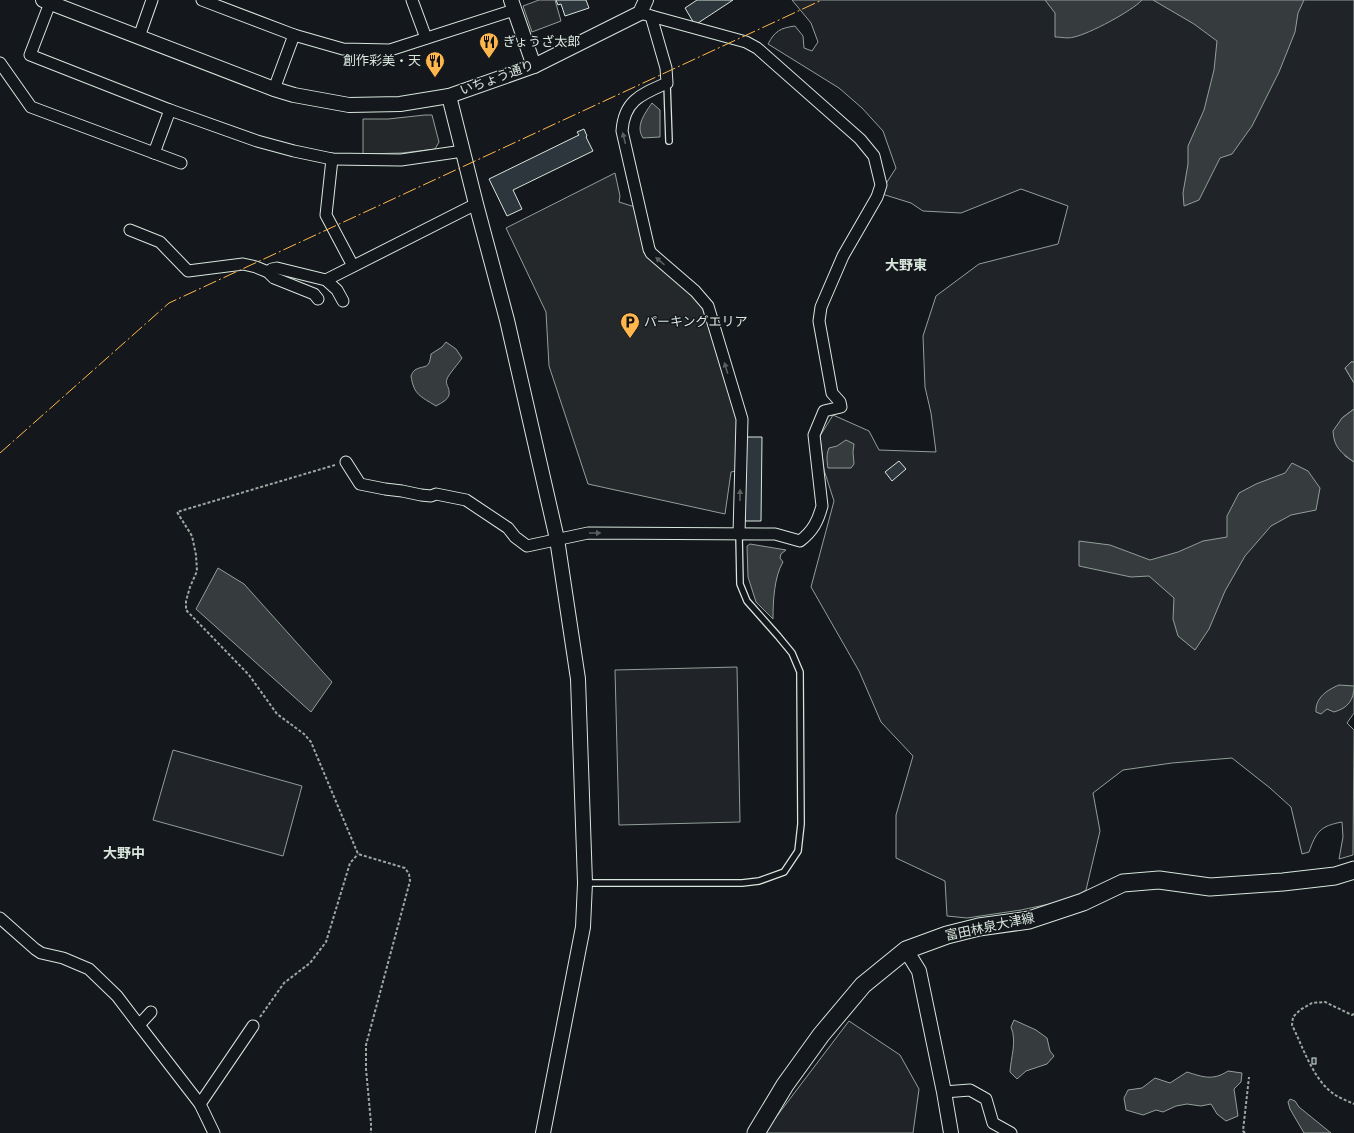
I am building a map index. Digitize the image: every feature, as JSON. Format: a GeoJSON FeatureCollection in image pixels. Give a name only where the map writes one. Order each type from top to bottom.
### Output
{"type":"FeatureCollection","features":[{"type":"Feature","properties":{"kind":"main road","name":"富田林泉大津線"},"geometry":{"type":"LineString","coordinates":[[756,1133],[785,1085],[821,1035],[863,985],[906,950],[947,935],[979,927],[1029,920],[1083,902],[1123,883],[1159,880],[1210,887],[1283,882],[1335,876],[1354,870]]}},
{"type":"Feature","properties":{"kind":"street"},"geometry":{"type":"LineString","coordinates":[[139,36],[152,0]]}},
{"type":"Feature","properties":{"kind":"street"},"geometry":{"type":"LineString","coordinates":[[202,0],[294,35],[343,49],[369,50],[390,50],[513,5],[534,66]]}},
{"type":"Feature","properties":{"kind":"street"},"geometry":{"type":"LineString","coordinates":[[412,0],[426,38]]}},
{"type":"Feature","properties":{"kind":"street"},"geometry":{"type":"LineString","coordinates":[[47,1],[30,55],[170,110],[257,141],[332,159],[401,160],[463,151]]}},
{"type":"Feature","properties":{"kind":"street","name":"いちょう通り"},"geometry":{"type":"LineString","coordinates":[[47,1],[274,89],[294,95],[349,105],[400,104],[449,96],[534,66],[646,9]]}},
{"type":"Feature","properties":{"kind":"street"},"geometry":{"type":"LineString","coordinates":[[646,9],[666,68],[667,83],[642,94],[630,104],[624,117],[622,131],[650,253],[695,291],[708,306],[742,419],[739,534]]}},
{"type":"Feature","properties":{"kind":"street"},"geometry":{"type":"LineString","coordinates":[[346,462],[360,484],[421,495],[431,496],[436,494],[466,500],[508,528],[515,537],[527,546],[588,533],[775,534],[800,541],[809,534],[819,517],[822,506],[814,435],[824,412],[841,407],[840,402],[832,392],[819,322],[821,307],[843,256],[877,197],[881,185],[874,156],[860,139],[757,48],[746,42],[646,9]]}},
{"type":"Feature","properties":{"kind":"street"},"geometry":{"type":"LineString","coordinates":[[274,89],[294,35]]}},
{"type":"Feature","properties":{"kind":"street"},"geometry":{"type":"LineString","coordinates":[[0,63],[31,107],[181,163]]}},
{"type":"Feature","properties":{"kind":"street"},"geometry":{"type":"LineString","coordinates":[[449,96],[507,320],[557,539],[578,679],[585,883],[583,927],[543,1133]]}},
{"type":"Feature","properties":{"kind":"street"},"geometry":{"type":"LineString","coordinates":[[154,153],[170,110]]}},
{"type":"Feature","properties":{"kind":"street"},"geometry":{"type":"LineString","coordinates":[[332,159],[326,214],[353,266]]}},
{"type":"Feature","properties":{"kind":"street"},"geometry":{"type":"LineString","coordinates":[[326,280],[476,204]]}},
{"type":"Feature","properties":{"kind":"street"},"geometry":{"type":"LineString","coordinates":[[130,230],[160,242],[188,270],[243,264],[268,272],[274,278],[314,294],[318,299]]}},
{"type":"Feature","properties":{"kind":"street"},"geometry":{"type":"LineString","coordinates":[[268,272],[277,268],[326,280],[337,290],[343,300]]}},
{"type":"Feature","properties":{"kind":"street"},"geometry":{"type":"LineString","coordinates":[[0,918],[34,950],[40,953],[63,958],[89,969],[117,996],[200,1104],[214,1133]]}},
{"type":"Feature","properties":{"kind":"street"},"geometry":{"type":"LineString","coordinates":[[906,950],[919,971],[951,1133]]}},
{"type":"Feature","properties":{"kind":"street"},"geometry":{"type":"LineString","coordinates":[[139,1025],[151,1012]]}},
{"type":"Feature","properties":{"kind":"street"},"geometry":{"type":"LineString","coordinates":[[200,1104],[253,1026]]}},
{"type":"Feature","properties":{"kind":"street"},"geometry":{"type":"LineString","coordinates":[[944,1092],[970,1090],[986,1100],[993,1123],[1012,1133]]}},
{"type":"Feature","properties":{"kind":"lane"},"geometry":{"type":"LineString","coordinates":[[667,83],[668,141]]}},
{"type":"Feature","properties":{"kind":"lane"},"geometry":{"type":"LineString","coordinates":[[585,883],[734,883],[759,881],[784,872],[798,851],[801,824],[800,672],[792,653],[747,601],[740,584],[739,534]]}},
{"type":"Feature","properties":{"kind":"path"},"geometry":{"type":"LineString","coordinates":[[346,462],[177,512],[192,536],[196,555],[197,571],[186,600],[186,610],[250,675],[278,714],[304,734],[311,742],[358,854]]}},
{"type":"Feature","properties":{"kind":"path"},"geometry":{"type":"LineString","coordinates":[[253,1026],[284,983],[310,963],[326,942],[350,863],[358,854]]}},
{"type":"Feature","properties":{"kind":"path"},"geometry":{"type":"LineString","coordinates":[[358,854],[405,868],[409,874],[410,881],[366,1045],[366,1069],[371,1133]]}},
{"type":"Feature","properties":{"kind":"path"},"geometry":{"type":"LineString","coordinates":[[1354,1014],[1352,1015],[1325,1002],[1312,1003],[1300,1010],[1293,1017],[1292,1025],[1316,1076],[1322,1084],[1336,1096],[1354,1104]]}},
{"type":"Feature","properties":{"kind":"path"},"geometry":{"type":"LineString","coordinates":[[1245,1133],[1249,1077]]}},
{"type":"Feature","properties":{"kind":"shaded area"},"geometry":{"type":"Polygon","coordinates":[[[539,0],[555,0],[561,21],[532,32],[523,6],[539,0]]]}},
{"type":"Feature","properties":{"kind":"shaded area"},"geometry":{"type":"Polygon","coordinates":[[[792,0],[1354,0],[1354,362],[1351,362],[1345,368],[1354,383],[1354,409],[1342,418],[1345,456],[1354,462],[1354,713],[1347,723],[1354,730],[1353,855],[1339,859],[1343,837],[1342,822],[1324,828],[1320,831],[1314,839],[1309,852],[1302,854],[1291,807],[1232,758],[1172,763],[1123,770],[1093,793],[1100,831],[1086,890],[1068,900],[1021,910],[967,918],[947,916],[945,881],[896,858],[896,815],[913,756],[881,722],[859,671],[811,587],[834,501],[824,470],[820,436],[833,415],[869,431],[879,450],[936,452],[931,413],[925,387],[923,336],[936,296],[979,264],[1058,244],[1068,206],[1021,189],[961,213],[923,211],[911,203],[882,194],[887,182],[896,168],[883,131],[862,108],[839,88],[768,44],[778,31],[795,26],[803,36],[804,48],[812,51],[818,42],[811,23],[792,0]]]}},
{"type":"Feature","properties":{"kind":"shaded area"},"geometry":{"type":"Polygon","coordinates":[[[1045,0],[1142,0],[1120,16],[1099,27],[1081,35],[1067,38],[1055,37],[1055,13],[1045,0]]]}},
{"type":"Feature","properties":{"kind":"shaded area"},"geometry":{"type":"Polygon","coordinates":[[[1153,0],[1304,0],[1298,13],[1295,32],[1279,72],[1252,126],[1232,154],[1220,158],[1199,200],[1184,206],[1183,193],[1188,164],[1188,146],[1204,110],[1214,70],[1217,41],[1194,24],[1153,0]]]}},
{"type":"Feature","properties":{"kind":"shaded area"},"geometry":{"type":"Polygon","coordinates":[[[652,103],[660,110],[660,137],[643,138],[640,124],[652,103]]]}},
{"type":"Feature","properties":{"kind":"shaded area"},"geometry":{"type":"Polygon","coordinates":[[[432,115],[439,142],[435,149],[402,153],[363,154],[363,119],[388,119],[432,115]]]}},
{"type":"Feature","properties":{"kind":"shaded area","name":"パーキングエリア"},"geometry":{"type":"Polygon","coordinates":[[[615,173],[620,196],[619,202],[635,207],[644,253],[692,294],[699,302],[703,310],[738,421],[736,471],[731,472],[725,514],[588,484],[549,366],[546,312],[506,228],[615,173]]]}},
{"type":"Feature","properties":{"kind":"shaded area"},"geometry":{"type":"Polygon","coordinates":[[[446,342],[456,349],[462,358],[447,379],[446,382],[449,396],[436,406],[416,391],[411,376],[414,370],[428,365],[431,354],[442,347],[446,342]]]}},
{"type":"Feature","properties":{"kind":"shaded area"},"geometry":{"type":"Polygon","coordinates":[[[1351,362],[1354,362],[1354,383],[1345,368],[1351,362]]]}},
{"type":"Feature","properties":{"kind":"shaded area"},"geometry":{"type":"Polygon","coordinates":[[[1354,409],[1354,462],[1336,445],[1333,431],[1342,418],[1354,409]]]}},
{"type":"Feature","properties":{"kind":"shaded area"},"geometry":{"type":"Polygon","coordinates":[[[846,440],[854,444],[854,464],[851,468],[828,468],[827,456],[829,448],[837,446],[846,440]]]}},
{"type":"Feature","properties":{"kind":"shaded area"},"geometry":{"type":"Polygon","coordinates":[[[1292,463],[1308,471],[1320,488],[1316,510],[1291,515],[1271,526],[1245,556],[1225,591],[1209,629],[1195,650],[1178,636],[1173,619],[1174,598],[1149,576],[1131,577],[1079,566],[1079,541],[1110,545],[1150,560],[1178,552],[1203,541],[1227,537],[1227,516],[1239,493],[1256,484],[1285,473],[1292,463]]]}},
{"type":"Feature","properties":{"kind":"shaded area"},"geometry":{"type":"Polygon","coordinates":[[[750,544],[786,550],[781,554],[780,558],[783,562],[776,582],[773,619],[756,602],[748,577],[747,546],[750,544]]]}},
{"type":"Feature","properties":{"kind":"shaded area"},"geometry":{"type":"Polygon","coordinates":[[[218,568],[244,584],[332,682],[311,712],[196,609],[218,568]]]}},
{"type":"Feature","properties":{"kind":"shaded area"},"geometry":{"type":"Polygon","coordinates":[[[737,667],[740,822],[619,825],[615,670],[737,667]]]}},
{"type":"Feature","properties":{"kind":"shaded area"},"geometry":{"type":"Polygon","coordinates":[[[1339,685],[1354,686],[1353,695],[1349,703],[1343,708],[1334,712],[1327,709],[1321,714],[1316,712],[1317,703],[1323,695],[1330,689],[1339,685]]]}},
{"type":"Feature","properties":{"kind":"shaded area"},"geometry":{"type":"Polygon","coordinates":[[[173,750],[302,786],[283,856],[153,820],[173,750]]]}},
{"type":"Feature","properties":{"kind":"shaded area"},"geometry":{"type":"Polygon","coordinates":[[[1014,1020],[1036,1030],[1047,1038],[1050,1051],[1054,1056],[1047,1064],[1026,1071],[1017,1079],[1010,1072],[1014,1044],[1011,1027],[1014,1020]]]}},
{"type":"Feature","properties":{"kind":"shaded area"},"geometry":{"type":"Polygon","coordinates":[[[849,1021],[900,1055],[919,1089],[913,1133],[764,1133],[849,1021]]]}},
{"type":"Feature","properties":{"kind":"shaded area"},"geometry":{"type":"Polygon","coordinates":[[[1228,1071],[1242,1073],[1241,1082],[1234,1089],[1238,1116],[1226,1121],[1217,1114],[1211,1104],[1201,1106],[1187,1104],[1176,1106],[1163,1112],[1156,1110],[1143,1115],[1126,1110],[1124,1098],[1128,1090],[1142,1088],[1155,1078],[1170,1083],[1187,1072],[1203,1077],[1213,1077],[1228,1071]]]}},
{"type":"Feature","properties":{"kind":"shaded area"},"geometry":{"type":"Polygon","coordinates":[[[1290,1099],[1295,1101],[1299,1107],[1331,1133],[1304,1133],[1290,1109],[1288,1102],[1290,1099]]]}},
{"type":"Feature","properties":{"kind":"building"},"geometry":{"type":"Polygon","coordinates":[[[556,0],[586,0],[589,8],[565,16],[561,4],[558,5],[556,0]]]}},
{"type":"Feature","properties":{"kind":"building"},"geometry":{"type":"Polygon","coordinates":[[[697,0],[733,0],[695,25],[685,8],[697,0]]]}},
{"type":"Feature","properties":{"kind":"building"},"geometry":{"type":"Polygon","coordinates":[[[584,129],[593,151],[513,190],[522,209],[507,216],[489,179],[579,135],[577,132],[584,129]]]}},
{"type":"Feature","properties":{"kind":"building"},"geometry":{"type":"Polygon","coordinates":[[[746,437],[762,437],[761,521],[745,521],[746,437]]]}},
{"type":"Feature","properties":{"kind":"building"},"geometry":{"type":"Polygon","coordinates":[[[899,461],[906,469],[892,481],[885,472],[899,461]]]}},
{"type":"Feature","properties":{"kind":"building"},"geometry":{"type":"Polygon","coordinates":[[[1312,1058],[1316,1058],[1316,1064],[1312,1064],[1312,1058]]]}},
{"type":"Feature","properties":{"kind":"power"},"geometry":{"type":"LineString","coordinates":[[0,453],[169,303],[822,0]]}},
{"type":"Feature","properties":{"kind":"place","name":"ぎょうざ太郎"},"geometry":{"type":"Point","coordinates":[489,59]}},
{"type":"Feature","properties":{"kind":"place","name":"創作彩美・天"},"geometry":{"type":"Point","coordinates":[435,78]}},
{"type":"Feature","properties":{"kind":"place","name":"パーキングエリア"},"geometry":{"type":"Point","coordinates":[630,339]}},
{"type":"Feature","properties":{"kind":"district","name":"大野東"},"geometry":{"type":"Point","coordinates":[906,265]}},
{"type":"Feature","properties":{"kind":"district","name":"大野中"},"geometry":{"type":"Point","coordinates":[124,853]}}]}
